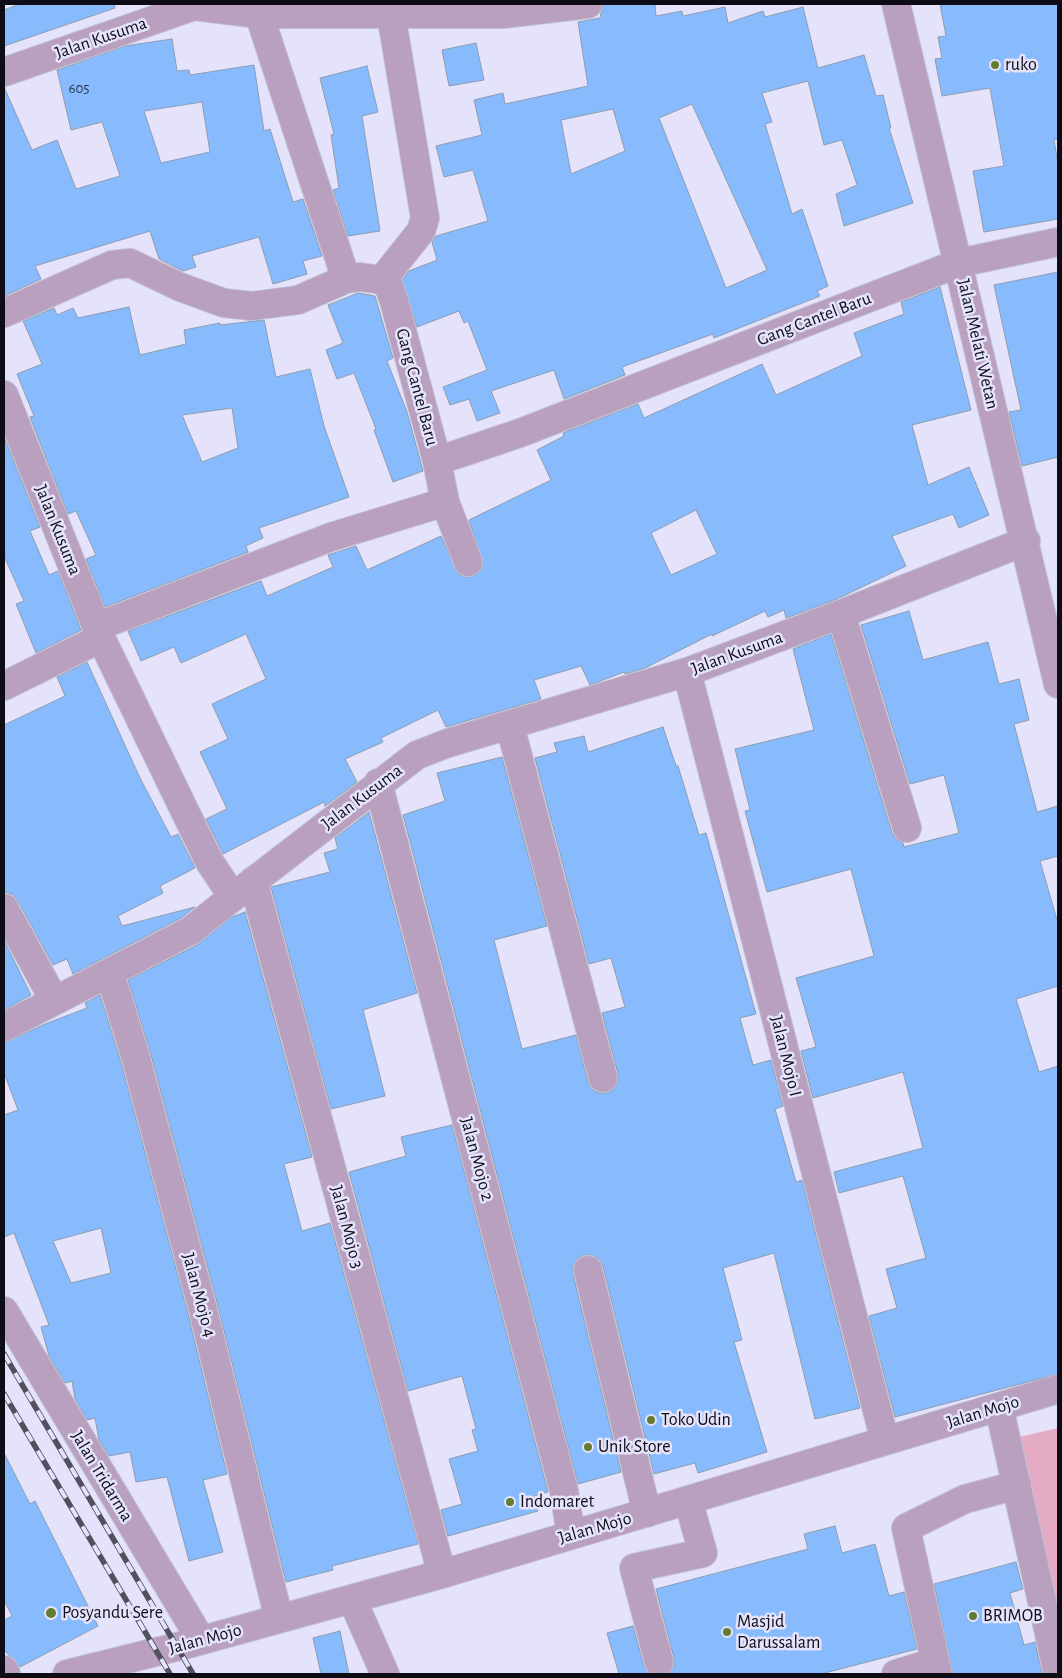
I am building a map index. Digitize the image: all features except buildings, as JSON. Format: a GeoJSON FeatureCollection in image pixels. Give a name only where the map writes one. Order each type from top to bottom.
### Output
{"type":"FeatureCollection","features":[{"type":"Feature","properties":{"kind":"street","name":"Jalan Kusuma"},"geometry":{"type":"LineString","coordinates":[[4,72],[194,5],[259,14],[503,14],[588,4]]}},
{"type":"Feature","properties":{"kind":"street","name":"Jalan Melati Wetan"},"geometry":{"type":"LineString","coordinates":[[896,4],[1026,541],[1058,684]]}},
{"type":"Feature","properties":{"kind":"street"},"geometry":{"type":"LineString","coordinates":[[259,14],[346,280]]}},
{"type":"Feature","properties":{"kind":"street"},"geometry":{"type":"LineString","coordinates":[[4,313],[112,265],[130,263],[180,287],[224,302],[252,306],[298,300],[346,280],[360,277],[382,280],[421,231],[425,218],[391,14]]}},
{"type":"Feature","properties":{"kind":"street","name":"Gang Cantel Baru"},"geometry":{"type":"LineString","coordinates":[[382,280],[389,286],[394,301],[437,461],[520,433],[959,263],[1058,242]]}},
{"type":"Feature","properties":{"kind":"street","name":"Jalan Kusuma"},"geometry":{"type":"LineString","coordinates":[[4,396],[99,632],[209,861],[243,889],[417,755],[448,743],[687,672],[1026,541]]}},
{"type":"Feature","properties":{"kind":"street"},"geometry":{"type":"LineString","coordinates":[[437,461],[445,502],[468,562]]}},
{"type":"Feature","properties":{"kind":"street"},"geometry":{"type":"LineString","coordinates":[[4,686],[99,632],[331,537],[445,502]]}},
{"type":"Feature","properties":{"kind":"street"},"geometry":{"type":"LineString","coordinates":[[841,614],[907,828]]}},
{"type":"Feature","properties":{"kind":"street","name":"Jalan Mojo I"},"geometry":{"type":"LineString","coordinates":[[687,672],[885,1441]]}},
{"type":"Feature","properties":{"kind":"street"},"geometry":{"type":"LineString","coordinates":[[510,726],[603,1078]]}},
{"type":"Feature","properties":{"kind":"street","name":"Jalan Mojo 2"},"geometry":{"type":"LineString","coordinates":[[378,784],[564,1491],[572,1535]]}},
{"type":"Feature","properties":{"kind":"street"},"geometry":{"type":"LineString","coordinates":[[4,1027],[54,1000],[110,974],[190,931],[243,889]]}},
{"type":"Feature","properties":{"kind":"street","name":"Jalan Mojo 3"},"geometry":{"type":"LineString","coordinates":[[243,889],[442,1574]]}},
{"type":"Feature","properties":{"kind":"street"},"geometry":{"type":"LineString","coordinates":[[4,908],[54,1000]]}},
{"type":"Feature","properties":{"kind":"street","name":"Jalan Mojo 4"},"geometry":{"type":"LineString","coordinates":[[110,974],[135,1056],[203,1310],[279,1619]]}},
{"type":"Feature","properties":{"kind":"street"},"geometry":{"type":"LineString","coordinates":[[588,1270],[647,1513]]}},
{"type":"Feature","properties":{"kind":"street","name":"Jalan Tridarma"},"geometry":{"type":"LineString","coordinates":[[4,1311],[201,1640]]}},
{"type":"Feature","properties":{"kind":"street","name":"Jalan Mojo"},"geometry":{"type":"LineString","coordinates":[[67,1674],[201,1640],[442,1574],[1058,1389]]}},
{"type":"Feature","properties":{"kind":"street"},"geometry":{"type":"LineString","coordinates":[[999,1407],[1058,1674]]}},
{"type":"Feature","properties":{"kind":"street"},"geometry":{"type":"LineString","coordinates":[[896,1674],[936,1668],[906,1528],[966,1499],[1017,1485]]}},
{"type":"Feature","properties":{"kind":"street"},"geometry":{"type":"LineString","coordinates":[[659,1662],[634,1568],[703,1553],[688,1500]]}},
{"type":"Feature","properties":{"kind":"street"},"geometry":{"type":"LineString","coordinates":[[352,1599],[385,1674]]}},
{"type":"Feature","properties":{"kind":"street"},"geometry":{"type":"LineString","coordinates":[[4,1670],[6,1674]]}},
{"type":"Feature","properties":{"kind":"shaded area"},"geometry":{"type":"Polygon","coordinates":[[[1058,1428],[1058,1619],[1015,1438],[1058,1428]]]}},
{"type":"Feature","properties":{"kind":"railway"},"geometry":{"type":"LineString","coordinates":[[4,1354],[193,1674]]}},
{"type":"Feature","properties":{"kind":"railway"},"geometry":{"type":"LineString","coordinates":[[4,1394],[170,1674]]}},
{"type":"Feature","properties":{"kind":"place","name":"ruko"},"geometry":{"type":"Point","coordinates":[995,65]}},
{"type":"Feature","properties":{"kind":"place","name":"Toko Udin"},"geometry":{"type":"Point","coordinates":[651,1420]}},
{"type":"Feature","properties":{"kind":"place","name":"Unik Store"},"geometry":{"type":"Point","coordinates":[588,1447]}},
{"type":"Feature","properties":{"kind":"place","name":"Indomaret"},"geometry":{"type":"Point","coordinates":[510,1502]}},
{"type":"Feature","properties":{"kind":"place","name":"Posyandu Sere"},"geometry":{"type":"Point","coordinates":[51,1613]}},
{"type":"Feature","properties":{"kind":"place","name":"BRIMOB"},"geometry":{"type":"Point","coordinates":[973,1616]}},
{"type":"Feature","properties":{"kind":"place","name":"Masjid Darussalam"},"geometry":{"type":"Point","coordinates":[727,1632]}}]}
